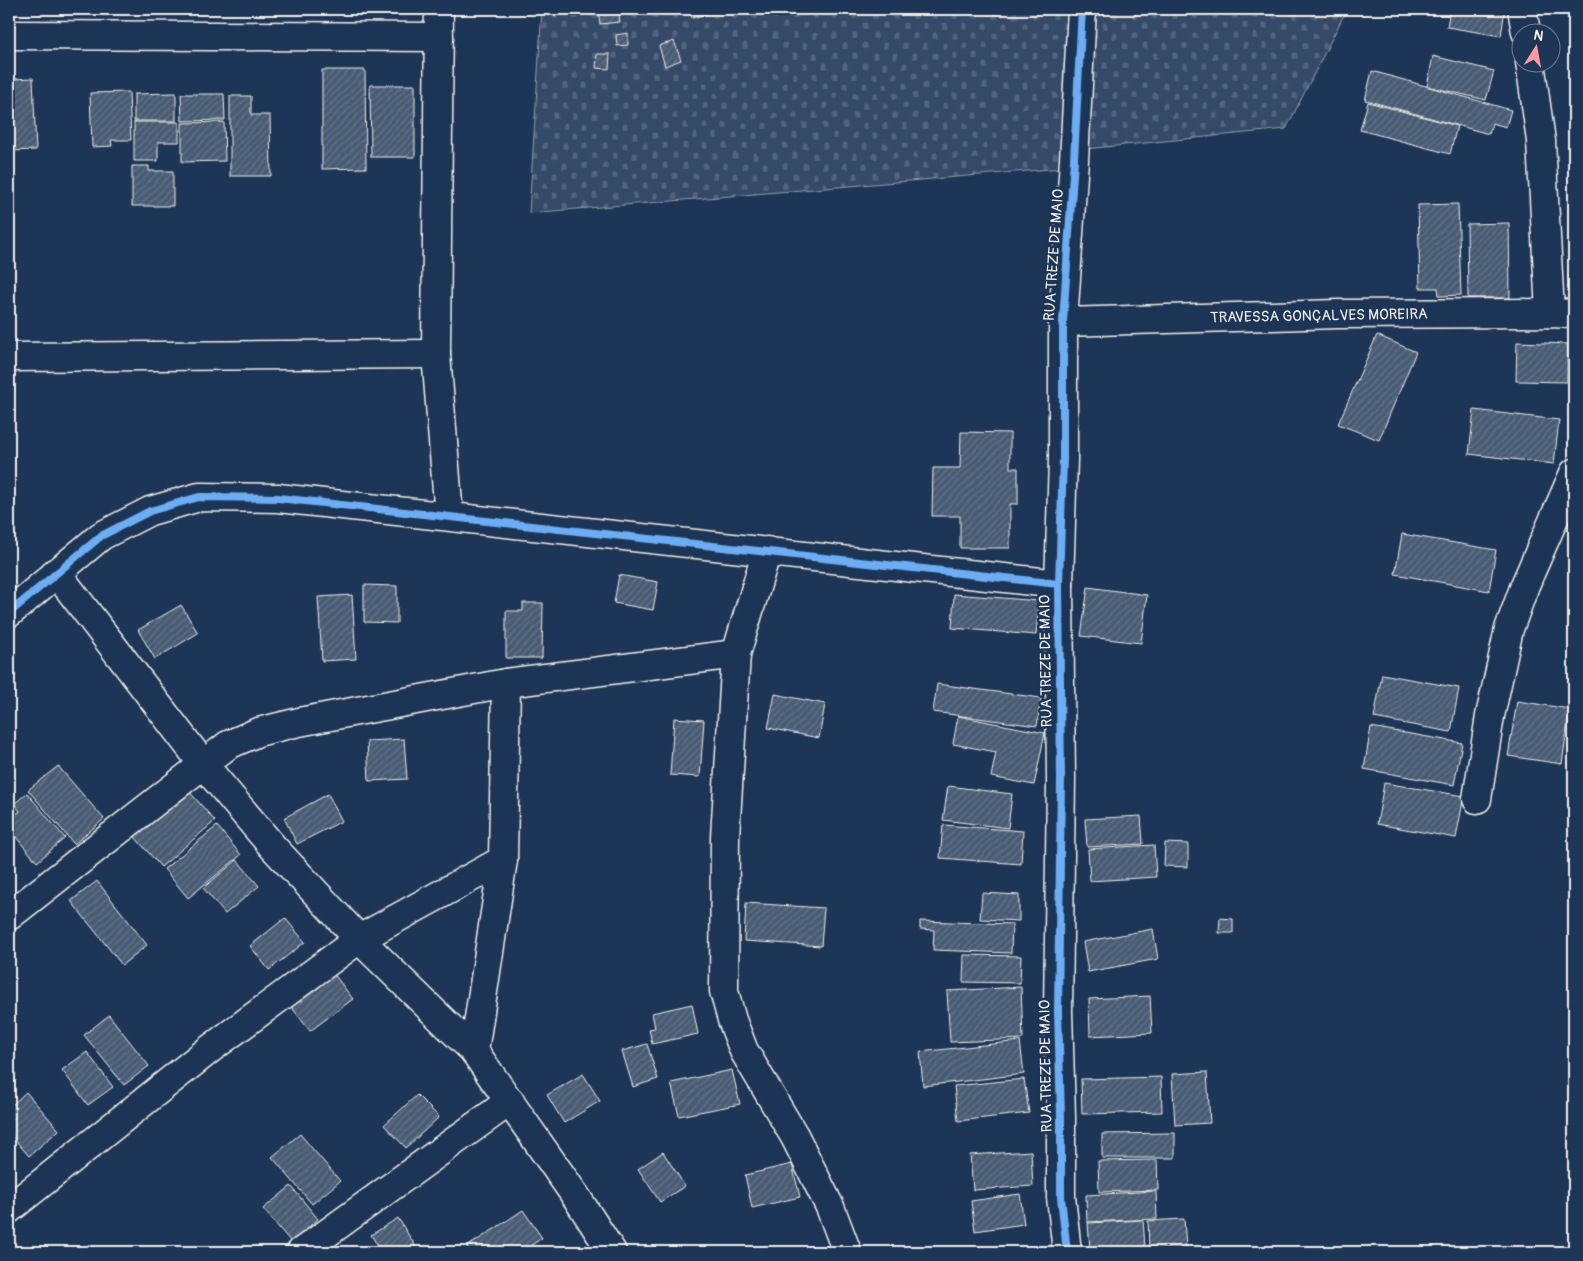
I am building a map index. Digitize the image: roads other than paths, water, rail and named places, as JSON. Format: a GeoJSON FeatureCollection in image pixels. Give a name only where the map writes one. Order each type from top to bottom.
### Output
{"type":"FeatureCollection","features":[{"type":"Feature","properties":{"kind":"street"},"geometry":{"type":"LineString","coordinates":[[439,9],[436,354],[449,516]]}},
{"type":"Feature","properties":{"kind":"street","name":"RUA TREZE DE MAIO"},"geometry":{"type":"LineString","coordinates":[[1067,1252],[1061,1197],[1058,1011],[1061,780],[1059,584],[1063,459],[1063,322],[1082,9]]}},
{"type":"Feature","properties":{"kind":"street"},"geometry":{"type":"LineString","coordinates":[[1522,9],[1524,22]]}},
{"type":"Feature","properties":{"kind":"street"},"geometry":{"type":"LineString","coordinates":[[9,35],[439,37]]}},
{"type":"Feature","properties":{"kind":"street"},"geometry":{"type":"LineString","coordinates":[[1531,72],[1562,314]]}},
{"type":"Feature","properties":{"kind":"street","name":"TRAVESSA GONÇALVES MOREIRA"},"geometry":{"type":"LineString","coordinates":[[1063,322],[1338,314],[1562,314]]}},
{"type":"Feature","properties":{"kind":"street"},"geometry":{"type":"LineString","coordinates":[[9,357],[436,354]]}},
{"type":"Feature","properties":{"kind":"street"},"geometry":{"type":"LineString","coordinates":[[1477,799],[1490,716],[1509,629],[1525,585],[1574,473]]}},
{"type":"Feature","properties":{"kind":"street"},"geometry":{"type":"LineString","coordinates":[[9,612],[101,536],[150,512],[199,497],[278,498],[1059,584]]}},
{"type":"Feature","properties":{"kind":"street"},"geometry":{"type":"LineString","coordinates":[[767,551],[736,654],[725,837],[724,991],[732,1020],[744,1051],[795,1137],[830,1207],[848,1252]]}},
{"type":"Feature","properties":{"kind":"street"},"geometry":{"type":"LineString","coordinates":[[56,572],[203,764],[273,847],[360,939],[474,1051],[577,1198],[612,1252]]}},
{"type":"Feature","properties":{"kind":"street"},"geometry":{"type":"LineString","coordinates":[[9,916],[228,745],[266,730],[299,722],[506,683],[736,654]]}},
{"type":"Feature","properties":{"kind":"street"},"geometry":{"type":"LineString","coordinates":[[474,1051],[502,860],[506,683]]}},
{"type":"Feature","properties":{"kind":"street"},"geometry":{"type":"LineString","coordinates":[[9,1209],[210,1049],[360,939],[502,860]]}},
{"type":"Feature","properties":{"kind":"street"},"geometry":{"type":"LineString","coordinates":[[301,1252],[510,1101]]}}]}
